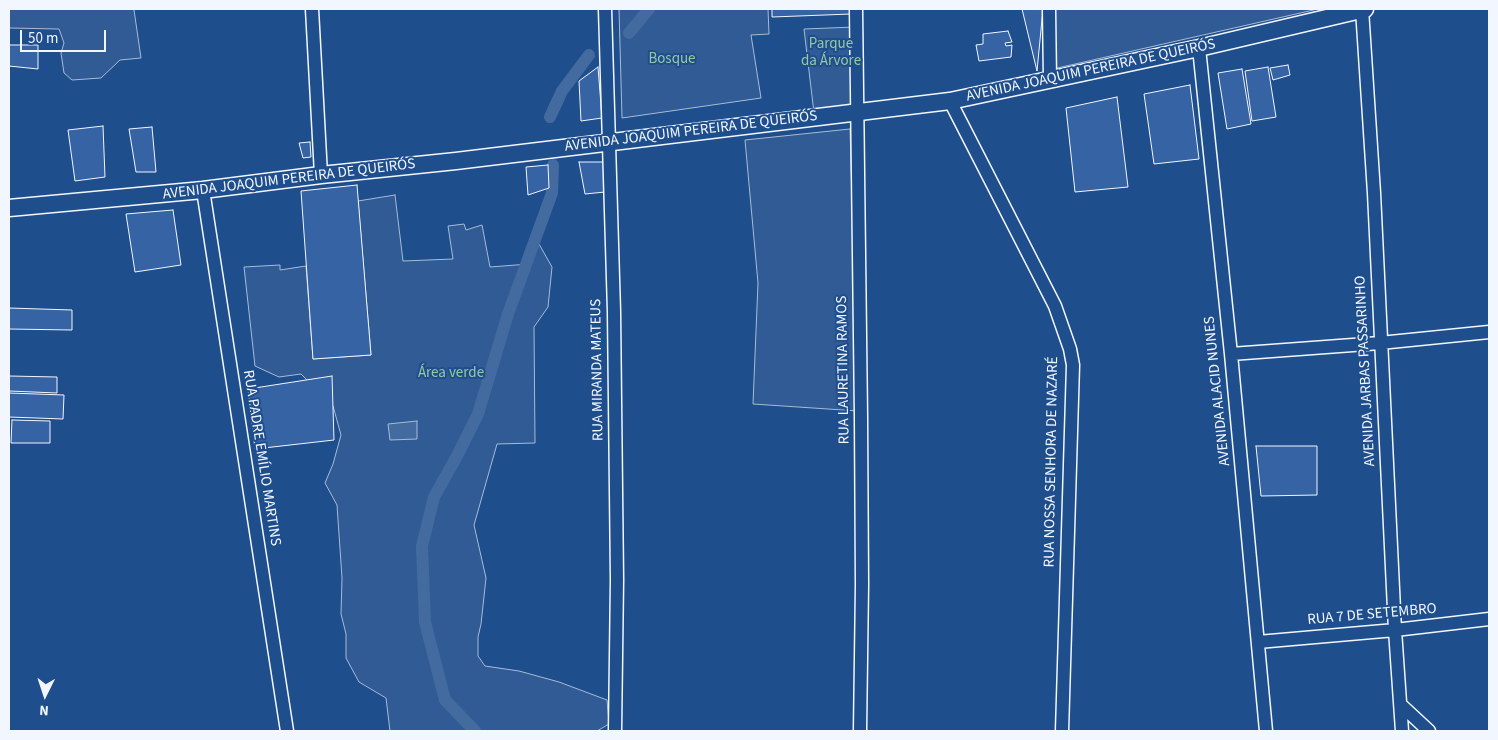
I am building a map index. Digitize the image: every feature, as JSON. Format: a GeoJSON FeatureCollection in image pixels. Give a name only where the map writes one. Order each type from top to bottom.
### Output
{"type":"FeatureCollection","features":[{"type":"Feature","properties":{"kind":"main road","name":"AVENIDA JOAQUIM PEREIRA DE QUEIRÓS"},"geometry":{"type":"LineString","coordinates":[[9,208],[203,190],[693,131],[768,125],[950,101],[1050,81],[1364,9]]}},
{"type":"Feature","properties":{"kind":"street"},"geometry":{"type":"LineString","coordinates":[[312,9],[321,175]]}},
{"type":"Feature","properties":{"kind":"street","name":"RUA MIRANDA MATEUS"},"geometry":{"type":"LineString","coordinates":[[605,9],[614,332],[617,580],[615,731]]}},
{"type":"Feature","properties":{"kind":"street","name":"RUA LAURETINA RAMOS"},"geometry":{"type":"LineString","coordinates":[[856,9],[862,565],[860,731]]}},
{"type":"Feature","properties":{"kind":"street"},"geometry":{"type":"LineString","coordinates":[[1049,9],[1050,81]]}},
{"type":"Feature","properties":{"kind":"street","name":"AVENIDA JARBAS PASSARINHO"},"geometry":{"type":"LineString","coordinates":[[1364,9],[1395,630],[1402,731]]}},
{"type":"Feature","properties":{"kind":"street","name":"AVENIDA ALACID NUNES"},"geometry":{"type":"LineString","coordinates":[[1198,48],[1231,354],[1266,731]]}},
{"type":"Feature","properties":{"kind":"street","name":"RUA NOSSA SENHORA DE NAZARÉ"},"geometry":{"type":"LineString","coordinates":[[950,101],[1055,306],[1070,349],[1073,365],[1062,731]]}},
{"type":"Feature","properties":{"kind":"street","name":"RUA PADRE EMÍLIO MARTINS"},"geometry":{"type":"LineString","coordinates":[[203,190],[287,731]]}},
{"type":"Feature","properties":{"kind":"street"},"geometry":{"type":"LineString","coordinates":[[1231,354],[1380,343],[1489,332]]}},
{"type":"Feature","properties":{"kind":"street","name":"RUA 7 DE SETEMBRO"},"geometry":{"type":"LineString","coordinates":[[1258,642],[1395,630],[1489,619]]}},
{"type":"Feature","properties":{"kind":"street"},"geometry":{"type":"LineString","coordinates":[[1401,705],[1429,731]]}},
{"type":"Feature","properties":{"kind":"shaded area"},"geometry":{"type":"Polygon","coordinates":[[[9,9],[136,9],[134,10],[141,58],[120,60],[101,78],[72,80],[64,73],[61,53],[64,43],[59,29],[9,28],[9,9]]]}},
{"type":"Feature","properties":{"kind":"shaded area","name":"Bosque"},"geometry":{"type":"Polygon","coordinates":[[[619,9],[768,9],[769,34],[751,35],[761,98],[622,118],[619,9]]]}},
{"type":"Feature","properties":{"kind":"shaded area"},"geometry":{"type":"Polygon","coordinates":[[[1054,9],[1318,9],[1053,69],[1054,9]]]}},
{"type":"Feature","properties":{"kind":"shaded area","name":"Parque da Árvore"},"geometry":{"type":"Polygon","coordinates":[[[855,27],[857,109],[814,113],[804,29],[855,27]]]}},
{"type":"Feature","properties":{"kind":"shaded area"},"geometry":{"type":"Polygon","coordinates":[[[850,129],[858,411],[753,404],[758,283],[745,140],[850,129]]]}},
{"type":"Feature","properties":{"kind":"shaded area","name":"Área verde"},"geometry":{"type":"Polygon","coordinates":[[[395,195],[403,261],[453,259],[448,226],[464,224],[466,230],[482,225],[490,267],[529,264],[539,244],[552,267],[548,307],[534,327],[535,443],[497,444],[474,525],[486,578],[478,637],[478,656],[485,666],[519,671],[559,682],[607,700],[609,724],[597,731],[390,731],[386,698],[359,682],[346,658],[346,634],[341,614],[342,578],[337,505],[325,483],[333,464],[341,435],[333,406],[301,374],[279,377],[255,366],[244,267],[280,265],[280,270],[306,266],[313,359],[371,355],[358,201],[395,195]]]}},
{"type":"Feature","properties":{"kind":"shaded area"},"geometry":{"type":"Polygon","coordinates":[[[417,421],[417,439],[390,440],[388,424],[417,421]]]}},
{"type":"Feature","properties":{"kind":"building"},"geometry":{"type":"Polygon","coordinates":[[[772,9],[851,9],[851,14],[772,17],[772,9]]]}},
{"type":"Feature","properties":{"kind":"building"},"geometry":{"type":"Polygon","coordinates":[[[1022,9],[1043,9],[1037,71],[1022,9]]]}},
{"type":"Feature","properties":{"kind":"building"},"geometry":{"type":"Polygon","coordinates":[[[1008,31],[1012,42],[1005,43],[1006,46],[1012,45],[1011,57],[979,61],[976,45],[983,44],[983,34],[1008,31]]]}},
{"type":"Feature","properties":{"kind":"building"},"geometry":{"type":"Polygon","coordinates":[[[9,45],[38,45],[38,69],[9,66],[9,45]]]}},
{"type":"Feature","properties":{"kind":"building"},"geometry":{"type":"Polygon","coordinates":[[[1288,65],[1290,75],[1273,80],[1270,68],[1288,65]]]}},
{"type":"Feature","properties":{"kind":"building"},"geometry":{"type":"Polygon","coordinates":[[[598,67],[602,118],[581,121],[579,81],[598,67]]]}},
{"type":"Feature","properties":{"kind":"building"},"geometry":{"type":"Polygon","coordinates":[[[1268,67],[1276,117],[1252,121],[1245,71],[1268,67]]]}},
{"type":"Feature","properties":{"kind":"building"},"geometry":{"type":"Polygon","coordinates":[[[1242,69],[1251,124],[1227,129],[1218,73],[1242,69]]]}},
{"type":"Feature","properties":{"kind":"building"},"geometry":{"type":"Polygon","coordinates":[[[1190,85],[1199,159],[1154,164],[1144,94],[1190,85]]]}},
{"type":"Feature","properties":{"kind":"building"},"geometry":{"type":"Polygon","coordinates":[[[1117,97],[1128,187],[1075,192],[1066,108],[1117,97]]]}},
{"type":"Feature","properties":{"kind":"building"},"geometry":{"type":"Polygon","coordinates":[[[103,126],[105,177],[75,181],[68,130],[103,126]]]}},
{"type":"Feature","properties":{"kind":"building"},"geometry":{"type":"Polygon","coordinates":[[[152,127],[156,172],[136,172],[129,129],[152,127]]]}},
{"type":"Feature","properties":{"kind":"building"},"geometry":{"type":"Polygon","coordinates":[[[310,142],[311,157],[303,158],[299,143],[310,142]]]}},
{"type":"Feature","properties":{"kind":"building"},"geometry":{"type":"Polygon","coordinates":[[[579,162],[604,162],[605,192],[585,194],[579,162]]]}},
{"type":"Feature","properties":{"kind":"building"},"geometry":{"type":"Polygon","coordinates":[[[548,165],[549,188],[528,195],[526,167],[548,165]]]}},
{"type":"Feature","properties":{"kind":"building"},"geometry":{"type":"Polygon","coordinates":[[[357,185],[371,355],[313,359],[301,191],[357,185]]]}},
{"type":"Feature","properties":{"kind":"building"},"geometry":{"type":"Polygon","coordinates":[[[173,210],[181,265],[135,272],[126,214],[173,210]]]}},
{"type":"Feature","properties":{"kind":"building"},"geometry":{"type":"Polygon","coordinates":[[[9,308],[72,310],[72,330],[9,329],[9,308]]]}},
{"type":"Feature","properties":{"kind":"building"},"geometry":{"type":"Polygon","coordinates":[[[9,376],[57,377],[57,393],[9,391],[9,376]]]}},
{"type":"Feature","properties":{"kind":"building"},"geometry":{"type":"Polygon","coordinates":[[[332,376],[334,440],[255,449],[248,389],[332,376]]]}},
{"type":"Feature","properties":{"kind":"building"},"geometry":{"type":"Polygon","coordinates":[[[9,393],[64,395],[63,419],[9,417],[9,393]]]}},
{"type":"Feature","properties":{"kind":"building"},"geometry":{"type":"Polygon","coordinates":[[[12,420],[50,421],[50,443],[11,443],[12,420]]]}},
{"type":"Feature","properties":{"kind":"building"},"geometry":{"type":"Polygon","coordinates":[[[1256,446],[1317,446],[1317,495],[1261,496],[1256,446]]]}},
{"type":"Feature","properties":{"kind":"waterway"},"geometry":{"type":"LineString","coordinates":[[629,33],[649,9]]}},
{"type":"Feature","properties":{"kind":"waterway"},"geometry":{"type":"LineString","coordinates":[[550,117],[562,91],[589,55]]}},
{"type":"Feature","properties":{"kind":"waterway"},"geometry":{"type":"LineString","coordinates":[[475,731],[445,700],[425,622],[422,546],[434,497],[478,414],[508,314],[552,193],[553,165]]}}]}
